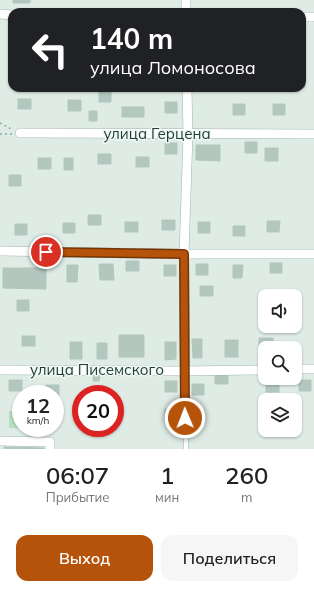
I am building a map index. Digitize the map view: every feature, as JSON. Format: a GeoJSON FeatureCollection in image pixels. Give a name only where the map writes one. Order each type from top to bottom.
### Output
{"type":"FeatureCollection","features":[{"type":"Feature","properties":{"kind":"street"},"geometry":{"type":"LineString","coordinates":[[184,370],[184,254],[188,135],[187,92]]}},
{"type":"Feature","properties":{"kind":"street","name":"улица Герцена"},"geometry":{"type":"LineString","coordinates":[[20,133],[188,135],[314,134]]}},
{"type":"Feature","properties":{"kind":"street"},"geometry":{"type":"LineString","coordinates":[[0,251],[184,254],[314,254]]}},
{"type":"Feature","properties":{"kind":"street"},"geometry":{"type":"LineString","coordinates":[[302,369],[314,369]]}},
{"type":"Feature","properties":{"kind":"street","name":"улица Писемского"},"geometry":{"type":"LineString","coordinates":[[0,370],[258,370]]}},
{"type":"Feature","properties":{"kind":"street"},"geometry":{"type":"LineString","coordinates":[[0,441],[50,442],[50,449]]}},
{"type":"Feature","properties":{"kind":"lane"},"geometry":{"type":"LineString","coordinates":[[184,370],[186,449]]}},
{"type":"Feature","properties":{"kind":"path"},"geometry":{"type":"LineString","coordinates":[[0,123],[20,133]]}},
{"type":"Feature","properties":{"kind":"path"},"geometry":{"type":"LineString","coordinates":[[0,134],[20,133]]}},
{"type":"Feature","properties":{"kind":"green space"},"geometry":{"type":"Polygon","coordinates":[[[9,411],[12,411],[12,428],[9,428],[9,411]]]}},
{"type":"Feature","properties":{"kind":"building"},"geometry":{"type":"Polygon","coordinates":[[[13,0],[30,0],[30,3],[13,3],[13,0]]]}},
{"type":"Feature","properties":{"kind":"building"},"geometry":{"type":"Polygon","coordinates":[[[99,92],[111,92],[111,102],[99,102],[99,92]]]}},
{"type":"Feature","properties":{"kind":"building"},"geometry":{"type":"Polygon","coordinates":[[[18,99],[31,99],[31,109],[18,109],[18,99]]]}},
{"type":"Feature","properties":{"kind":"building"},"geometry":{"type":"Polygon","coordinates":[[[68,100],[81,100],[81,111],[68,111],[68,100]]]}},
{"type":"Feature","properties":{"kind":"building"},"geometry":{"type":"Polygon","coordinates":[[[165,102],[177,102],[177,113],[165,113],[165,102]]]}},
{"type":"Feature","properties":{"kind":"building"},"geometry":{"type":"Polygon","coordinates":[[[233,104],[245,104],[245,115],[233,115],[233,104]]]}},
{"type":"Feature","properties":{"kind":"building"},"geometry":{"type":"Polygon","coordinates":[[[273,104],[285,104],[285,115],[273,115],[273,104]]]}},
{"type":"Feature","properties":{"kind":"building"},"geometry":{"type":"Polygon","coordinates":[[[122,107],[144,107],[144,117],[122,117],[122,107]]]}},
{"type":"Feature","properties":{"kind":"building"},"geometry":{"type":"Polygon","coordinates":[[[89,111],[97,111],[97,121],[89,121],[89,111]]]}},
{"type":"Feature","properties":{"kind":"building"},"geometry":{"type":"Polygon","coordinates":[[[245,142],[257,142],[257,153],[245,153],[245,142]]]}},
{"type":"Feature","properties":{"kind":"building"},"geometry":{"type":"Polygon","coordinates":[[[165,143],[177,143],[177,154],[165,154],[165,143]]]}},
{"type":"Feature","properties":{"kind":"building"},"geometry":{"type":"Polygon","coordinates":[[[196,145],[220,145],[220,161],[196,160],[196,145]]]}},
{"type":"Feature","properties":{"kind":"building"},"geometry":{"type":"Polygon","coordinates":[[[265,148],[278,148],[278,161],[265,161],[265,148]]]}},
{"type":"Feature","properties":{"kind":"building"},"geometry":{"type":"Polygon","coordinates":[[[98,154],[111,154],[111,164],[98,164],[98,154]]]}},
{"type":"Feature","properties":{"kind":"building"},"geometry":{"type":"Polygon","coordinates":[[[136,157],[149,157],[149,167],[136,167],[136,157]]]}},
{"type":"Feature","properties":{"kind":"building"},"geometry":{"type":"Polygon","coordinates":[[[38,158],[51,158],[51,169],[38,169],[38,158]]]}},
{"type":"Feature","properties":{"kind":"building"},"geometry":{"type":"Polygon","coordinates":[[[64,158],[73,158],[73,170],[64,170],[64,158]]]}},
{"type":"Feature","properties":{"kind":"building"},"geometry":{"type":"Polygon","coordinates":[[[9,175],[21,175],[21,186],[9,186],[9,175]]]}},
{"type":"Feature","properties":{"kind":"building"},"geometry":{"type":"Polygon","coordinates":[[[88,215],[101,215],[101,225],[88,225],[88,215]]]}},
{"type":"Feature","properties":{"kind":"building"},"geometry":{"type":"Polygon","coordinates":[[[162,220],[175,220],[175,230],[162,230],[162,220]]]}},
{"type":"Feature","properties":{"kind":"building"},"geometry":{"type":"Polygon","coordinates":[[[267,221],[280,221],[279,232],[267,232],[267,221]]]}},
{"type":"Feature","properties":{"kind":"building"},"geometry":{"type":"Polygon","coordinates":[[[125,222],[138,222],[138,232],[125,232],[125,222]]]}},
{"type":"Feature","properties":{"kind":"building"},"geometry":{"type":"Polygon","coordinates":[[[198,222],[210,222],[210,233],[198,233],[198,222]]]}},
{"type":"Feature","properties":{"kind":"building"},"geometry":{"type":"Polygon","coordinates":[[[63,223],[75,223],[75,233],[63,233],[63,223]]]}},
{"type":"Feature","properties":{"kind":"building"},"geometry":{"type":"Polygon","coordinates":[[[15,224],[27,224],[27,235],[15,235],[15,224]]]}},
{"type":"Feature","properties":{"kind":"building"},"geometry":{"type":"Polygon","coordinates":[[[233,226],[245,226],[245,236],[233,236],[233,226]]]}},
{"type":"Feature","properties":{"kind":"building"},"geometry":{"type":"Polygon","coordinates":[[[126,261],[139,261],[139,271],[126,271],[126,261]]]}},
{"type":"Feature","properties":{"kind":"building"},"geometry":{"type":"Polygon","coordinates":[[[270,263],[282,263],[282,273],[270,273],[270,263]]]}},
{"type":"Feature","properties":{"kind":"building"},"geometry":{"type":"Polygon","coordinates":[[[99,264],[113,264],[114,280],[100,280],[99,264]]]}},
{"type":"Feature","properties":{"kind":"building"},"geometry":{"type":"Polygon","coordinates":[[[196,264],[208,264],[208,275],[196,275],[196,264]]]}},
{"type":"Feature","properties":{"kind":"building"},"geometry":{"type":"Polygon","coordinates":[[[67,265],[78,265],[77,282],[67,282],[67,265]]]}},
{"type":"Feature","properties":{"kind":"building"},"geometry":{"type":"Polygon","coordinates":[[[164,265],[176,265],[176,276],[164,276],[164,265]]]}},
{"type":"Feature","properties":{"kind":"building"},"geometry":{"type":"Polygon","coordinates":[[[233,265],[243,265],[242,278],[233,278],[233,265]]]}},
{"type":"Feature","properties":{"kind":"building"},"geometry":{"type":"Polygon","coordinates":[[[3,268],[46,268],[46,289],[3,288],[3,268]]]}},
{"type":"Feature","properties":{"kind":"building"},"geometry":{"type":"Polygon","coordinates":[[[200,286],[213,286],[213,296],[200,296],[200,286]]]}},
{"type":"Feature","properties":{"kind":"building"},"geometry":{"type":"Polygon","coordinates":[[[17,300],[29,300],[29,311],[17,311],[17,300]]]}},
{"type":"Feature","properties":{"kind":"building"},"geometry":{"type":"Polygon","coordinates":[[[119,335],[144,335],[144,357],[119,357],[119,335]]]}},
{"type":"Feature","properties":{"kind":"building"},"geometry":{"type":"Polygon","coordinates":[[[22,336],[35,336],[35,346],[22,346],[22,336]]]}},
{"type":"Feature","properties":{"kind":"building"},"geometry":{"type":"Polygon","coordinates":[[[259,338],[273,338],[273,341],[259,341],[259,338]]]}},
{"type":"Feature","properties":{"kind":"building"},"geometry":{"type":"Polygon","coordinates":[[[192,339],[202,339],[202,358],[193,358],[192,339]]]}},
{"type":"Feature","properties":{"kind":"building"},"geometry":{"type":"Polygon","coordinates":[[[225,340],[238,340],[238,357],[225,357],[225,340]]]}},
{"type":"Feature","properties":{"kind":"building"},"geometry":{"type":"Polygon","coordinates":[[[70,342],[82,342],[82,359],[70,359],[70,342]]]}},
{"type":"Feature","properties":{"kind":"building"},"geometry":{"type":"Polygon","coordinates":[[[165,342],[176,342],[176,359],[165,360],[165,342]]]}},
{"type":"Feature","properties":{"kind":"building"},"geometry":{"type":"Polygon","coordinates":[[[97,343],[107,343],[107,359],[97,359],[97,343]]]}},
{"type":"Feature","properties":{"kind":"building"},"geometry":{"type":"Polygon","coordinates":[[[94,374],[100,374],[99,381],[93,381],[94,374]]]}},
{"type":"Feature","properties":{"kind":"building"},"geometry":{"type":"Polygon","coordinates":[[[215,374],[228,374],[228,384],[215,384],[215,374]]]}},
{"type":"Feature","properties":{"kind":"building"},"geometry":{"type":"Polygon","coordinates":[[[9,380],[22,380],[22,385],[12,385],[12,391],[9,391],[9,380]]]}},
{"type":"Feature","properties":{"kind":"building"},"geometry":{"type":"Polygon","coordinates":[[[302,380],[311,380],[311,391],[299,391],[299,385],[302,385],[302,380]]]}},
{"type":"Feature","properties":{"kind":"building"},"geometry":{"type":"Polygon","coordinates":[[[165,381],[177,381],[177,392],[165,392],[165,381]]]}},
{"type":"Feature","properties":{"kind":"building"},"geometry":{"type":"Polygon","coordinates":[[[192,384],[204,384],[204,395],[192,395],[192,384]]]}},
{"type":"Feature","properties":{"kind":"building"},"geometry":{"type":"Polygon","coordinates":[[[266,385],[279,385],[279,392],[266,392],[266,385]]]}},
{"type":"Feature","properties":{"kind":"building"},"geometry":{"type":"Polygon","coordinates":[[[165,409],[178,409],[178,419],[165,419],[165,409]]]}},
{"type":"Feature","properties":{"kind":"building"},"geometry":{"type":"Polygon","coordinates":[[[4,447],[44,448],[44,449],[4,449],[4,447]]]}},
{"type":"Feature","properties":{"kind":"route"},"geometry":{"type":"LineString","coordinates":[[46,252],[184,254],[185,418]]}}]}
